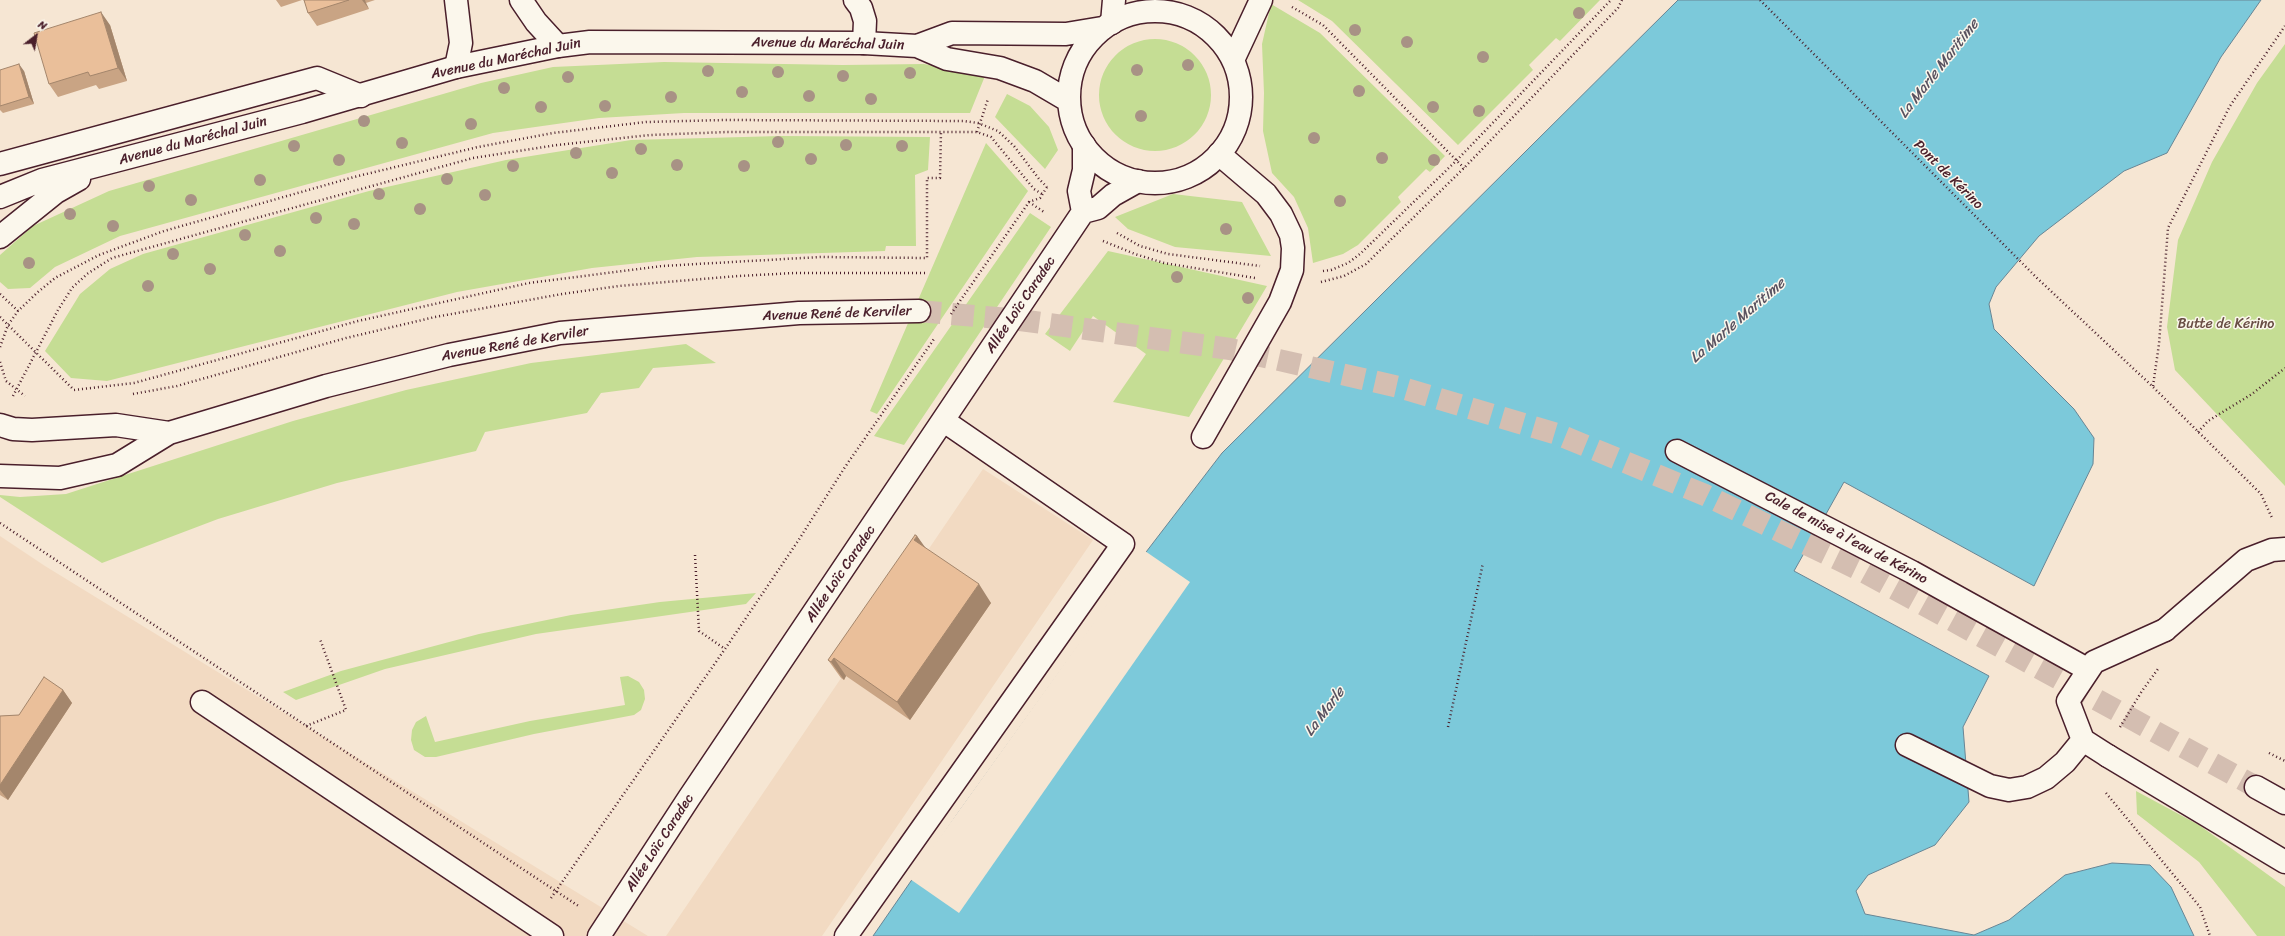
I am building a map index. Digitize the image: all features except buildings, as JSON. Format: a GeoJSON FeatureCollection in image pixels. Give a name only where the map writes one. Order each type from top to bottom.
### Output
{"type":"FeatureCollection","features":[{"type":"Feature","properties":{"kind":"main road"},"geometry":{"type":"LineString","coordinates":[[456,0],[461,43],[456,67]]}},
{"type":"Feature","properties":{"kind":"main road"},"geometry":{"type":"LineString","coordinates":[[521,0],[536,22],[558,46]]}},
{"type":"Feature","properties":{"kind":"main road"},"geometry":{"type":"LineString","coordinates":[[855,0],[865,21],[864,43]]}},
{"type":"Feature","properties":{"kind":"main road"},"geometry":{"type":"LineString","coordinates":[[1107,25],[1114,0]]}},
{"type":"Feature","properties":{"kind":"main road"},"geometry":{"type":"LineString","coordinates":[[1137,13],[1166,11],[1193,20],[1216,36],[1233,60],[1239,79],[1242,99],[1238,119],[1231,138],[1219,154],[1202,169],[1182,179],[1161,183],[1138,181],[1118,174],[1099,161],[1084,145],[1074,124],[1069,101],[1070,82],[1076,64],[1085,47],[1107,25],[1137,13],[1180,0]]}},
{"type":"Feature","properties":{"kind":"main road"},"geometry":{"type":"LineString","coordinates":[[1233,60],[1261,0]]}},
{"type":"Feature","properties":{"kind":"main road","name":"Avenue du Maréchal Juin"},"geometry":{"type":"LineString","coordinates":[[917,46],[952,33],[1066,34],[1107,25]]}},
{"type":"Feature","properties":{"kind":"main road","name":"Avenue du Maréchal Juin"},"geometry":{"type":"LineString","coordinates":[[0,197],[42,180],[361,96],[456,67],[558,46],[590,42],[864,43],[917,46],[947,59],[1000,68],[1014,73],[1035,81],[1069,101]]}},
{"type":"Feature","properties":{"kind":"main road"},"geometry":{"type":"LineString","coordinates":[[0,164],[317,78],[361,96]]}},
{"type":"Feature","properties":{"kind":"main road"},"geometry":{"type":"LineString","coordinates":[[1084,145],[1084,170],[1079,191],[1083,212],[1098,208],[1113,195],[1138,181]]}},
{"type":"Feature","properties":{"kind":"main road"},"geometry":{"type":"LineString","coordinates":[[1204,437],[1280,302],[1292,270],[1293,248],[1291,235],[1281,214],[1266,194],[1219,154]]}},
{"type":"Feature","properties":{"kind":"main road","name":"Avenue du Maréchal Juin"},"geometry":{"type":"LineString","coordinates":[[0,237],[56,192],[107,164]]}},
{"type":"Feature","properties":{"kind":"main road","name":"Allée Loïc Caradec"},"geometry":{"type":"LineString","coordinates":[[603,931],[689,798],[944,421],[1083,212]]}},
{"type":"Feature","properties":{"kind":"main road","name":"Avenue René de Kerviler"},"geometry":{"type":"LineString","coordinates":[[0,476],[60,478],[117,465],[169,433],[326,386],[441,356],[560,333],[799,313],[919,311]]}},
{"type":"Feature","properties":{"kind":"main road"},"geometry":{"type":"LineString","coordinates":[[846,936],[1123,544],[944,421]]}},
{"type":"Feature","properties":{"kind":"main road","name":"Avenue René de Kerviler"},"geometry":{"type":"LineString","coordinates":[[0,425],[13,429],[32,430],[116,425],[169,433]]}},
{"type":"Feature","properties":{"kind":"main road","name":"Cale de mise à l’eau de Kérino"},"geometry":{"type":"LineString","coordinates":[[1677,451],[1904,568],[2087,669]]}},
{"type":"Feature","properties":{"kind":"main road"},"geometry":{"type":"LineString","coordinates":[[2283,549],[2264,553],[2246,560],[2165,630],[2094,662],[2087,669],[2068,701],[2083,740],[2285,862]]}},
{"type":"Feature","properties":{"kind":"main road"},"geometry":{"type":"LineString","coordinates":[[202,702],[552,936]]}},
{"type":"Feature","properties":{"kind":"main road"},"geometry":{"type":"LineString","coordinates":[[1908,745],[1990,786],[2009,790],[2027,787],[2046,778],[2065,762],[2083,740]]}},
{"type":"Feature","properties":{"kind":"main road"},"geometry":{"type":"LineString","coordinates":[[2256,787],[2285,803]]}},
{"type":"Feature","properties":{"kind":"path"},"geometry":{"type":"LineString","coordinates":[[1319,271],[1337,268],[1348,264],[1360,254],[1457,160],[1611,0]]}},
{"type":"Feature","properties":{"kind":"path"},"geometry":{"type":"LineString","coordinates":[[1316,282],[1344,276],[1366,264],[1464,168],[1618,8],[1622,0]]}},
{"type":"Feature","properties":{"kind":"path","name":"Pont de Kérino"},"geometry":{"type":"LineString","coordinates":[[1760,0],[2037,278],[2152,386],[2261,494],[2270,513],[2283,549]]}},
{"type":"Feature","properties":{"kind":"path"},"geometry":{"type":"LineString","coordinates":[[1287,4],[1323,25],[1464,168]]}},
{"type":"Feature","properties":{"kind":"path"},"geometry":{"type":"LineString","coordinates":[[2152,386],[2159,344],[2168,228],[2230,106],[2285,26]]}},
{"type":"Feature","properties":{"kind":"path"},"geometry":{"type":"LineString","coordinates":[[0,347],[8,325],[18,310],[55,278],[99,255],[164,231],[354,177],[478,147],[553,133],[646,122],[724,120],[964,121],[978,123],[998,130],[1014,146],[1047,187],[1053,191]]}},
{"type":"Feature","properties":{"kind":"path"},"geometry":{"type":"LineString","coordinates":[[0,317],[74,390],[134,382],[358,321],[529,283],[662,266],[820,257],[927,258],[927,178],[940,178],[941,132]]}},
{"type":"Feature","properties":{"kind":"path"},"geometry":{"type":"LineString","coordinates":[[16,391],[35,351],[72,288],[87,274],[112,258],[473,158],[557,145],[650,135],[977,132],[991,137],[1034,189],[1042,194]]}},
{"type":"Feature","properties":{"kind":"path"},"geometry":{"type":"LineString","coordinates":[[1029,202],[1040,198],[1050,182]]}},
{"type":"Feature","properties":{"kind":"path"},"geometry":{"type":"LineString","coordinates":[[1114,232],[1140,246],[1168,254],[1263,267]]}},
{"type":"Feature","properties":{"kind":"path"},"geometry":{"type":"LineString","coordinates":[[1099,246],[1103,240],[1136,254],[1164,263],[1262,279]]}},
{"type":"Feature","properties":{"kind":"path"},"geometry":{"type":"LineString","coordinates":[[0,294],[18,310]]}},
{"type":"Feature","properties":{"kind":"path"},"geometry":{"type":"LineString","coordinates":[[0,362],[6,381],[16,391],[30,399]]}},
{"type":"Feature","properties":{"kind":"path"},"geometry":{"type":"LineString","coordinates":[[2198,432],[2208,421],[2252,394],[2285,368]]}},
{"type":"Feature","properties":{"kind":"path"},"geometry":{"type":"LineString","coordinates":[[533,924],[726,649],[845,467]]}},
{"type":"Feature","properties":{"kind":"path"},"geometry":{"type":"LineString","coordinates":[[0,523],[556,890],[603,931]]}},
{"type":"Feature","properties":{"kind":"path"},"geometry":{"type":"LineString","coordinates":[[695,555],[699,631],[726,649]]}},
{"type":"Feature","properties":{"kind":"path"},"geometry":{"type":"LineString","coordinates":[[1448,727],[1483,563]]}},
{"type":"Feature","properties":{"kind":"path"},"geometry":{"type":"LineString","coordinates":[[2165,630],[2174,648],[2142,691],[2121,726],[2096,781],[2200,907],[2210,936]]}},
{"type":"Feature","properties":{"kind":"path"},"geometry":{"type":"LineString","coordinates":[[306,726],[346,710],[320,638]]}},
{"type":"Feature","properties":{"kind":"path"},"geometry":{"type":"LineString","coordinates":[[2270,753],[2285,760]]}},
{"type":"Feature","properties":{"kind":"shaded area"},"geometry":{"type":"Polygon","coordinates":[[[983,469],[1093,540],[822,936],[666,936],[983,469]]]}},
{"type":"Feature","properties":{"kind":"shaded area"},"geometry":{"type":"Polygon","coordinates":[[[0,536],[45,566],[648,936],[0,936],[0,536]]]}},
{"type":"Feature","properties":{"kind":"green space"},"geometry":{"type":"Polygon","coordinates":[[[1298,0],[1600,0],[1560,41],[1556,38],[1529,65],[1533,70],[1458,145],[1332,21],[1298,0]]]}},
{"type":"Feature","properties":{"kind":"green space"},"geometry":{"type":"Polygon","coordinates":[[[1271,4],[1320,33],[1445,156],[1430,172],[1426,169],[1398,197],[1401,202],[1358,245],[1343,254],[1313,263],[1308,228],[1294,197],[1272,173],[1263,131],[1264,93],[1262,44],[1271,4]]]}},
{"type":"Feature","properties":{"kind":"green space"},"geometry":{"type":"Polygon","coordinates":[[[1155,39],[1176,43],[1194,56],[1207,74],[1211,95],[1207,116],[1194,134],[1176,147],[1155,151],[1134,147],[1116,134],[1103,116],[1099,95],[1103,74],[1116,56],[1134,43],[1155,39]]]}},
{"type":"Feature","properties":{"kind":"green space","name":"Butte de Kérino"},"geometry":{"type":"Polygon","coordinates":[[[2285,44],[2285,486],[2175,370],[2167,327],[2178,240],[2212,162],[2257,83],[2285,44]]]}},
{"type":"Feature","properties":{"kind":"green space"},"geometry":{"type":"Polygon","coordinates":[[[664,62],[843,65],[924,64],[985,76],[970,113],[684,113],[599,118],[493,133],[120,236],[55,267],[30,288],[8,289],[0,282],[0,255],[33,226],[109,191],[481,83],[553,67],[664,62]]]}},
{"type":"Feature","properties":{"kind":"green space"},"geometry":{"type":"Polygon","coordinates":[[[1007,94],[1030,106],[1049,127],[1058,150],[1045,169],[995,117],[1007,94]]]}},
{"type":"Feature","properties":{"kind":"green space"},"geometry":{"type":"Polygon","coordinates":[[[781,136],[930,137],[928,170],[915,175],[916,246],[886,246],[885,251],[697,257],[592,268],[457,292],[107,381],[71,378],[45,351],[80,294],[110,269],[143,254],[369,191],[506,160],[631,140],[781,136]]]}},
{"type":"Feature","properties":{"kind":"green space"},"geometry":{"type":"Polygon","coordinates":[[[986,143],[1028,191],[877,414],[870,411],[986,143]]]}},
{"type":"Feature","properties":{"kind":"green space"},"geometry":{"type":"Polygon","coordinates":[[[1173,194],[1242,202],[1271,256],[1175,247],[1128,229],[1115,217],[1173,194]]]}},
{"type":"Feature","properties":{"kind":"green space"},"geometry":{"type":"Polygon","coordinates":[[[1030,213],[1051,227],[904,445],[874,436],[1030,213]]]}},
{"type":"Feature","properties":{"kind":"green space"},"geometry":{"type":"Polygon","coordinates":[[[1108,251],[1267,286],[1189,417],[1113,402],[1146,354],[1093,316],[1070,351],[1045,334],[1108,251]]]}},
{"type":"Feature","properties":{"kind":"green space"},"geometry":{"type":"Polygon","coordinates":[[[686,344],[716,363],[653,368],[639,388],[601,393],[587,413],[485,432],[476,451],[337,483],[218,519],[102,563],[0,497],[0,495],[20,497],[66,494],[293,421],[406,390],[531,363],[686,344]]]}},
{"type":"Feature","properties":{"kind":"green space"},"geometry":{"type":"Polygon","coordinates":[[[756,593],[746,604],[536,634],[385,669],[296,700],[283,692],[341,671],[479,634],[571,615],[660,602],[756,593]]]}},
{"type":"Feature","properties":{"kind":"green space"},"geometry":{"type":"Polygon","coordinates":[[[628,676],[639,682],[644,690],[645,699],[641,710],[634,715],[534,734],[436,757],[425,757],[414,750],[411,740],[412,730],[416,722],[426,716],[435,742],[530,721],[625,705],[620,677],[628,676]]]}},
{"type":"Feature","properties":{"kind":"green space"},"geometry":{"type":"Polygon","coordinates":[[[2136,791],[2199,825],[2285,887],[2285,936],[2257,936],[2199,862],[2137,814],[2136,791]]]}},
{"type":"Feature","properties":{"kind":"water"},"geometry":{"type":"Polygon","coordinates":[[[1678,0],[2261,0],[2221,57],[2167,153],[2124,171],[2039,236],[1996,287],[1989,304],[1994,329],[2074,409],[2094,438],[2093,464],[2034,586],[1844,482],[1794,571],[1989,676],[1963,727],[1969,802],[1935,845],[1868,875],[1856,891],[1865,914],[1974,935],[2009,920],[2065,875],[2112,863],[2150,865],[2171,887],[2194,936],[873,936],[958,813],[1143,556],[1222,453],[1678,0]]]}},
{"type":"Feature","properties":{"kind":"pier"},"geometry":{"type":"Polygon","coordinates":[[[1145,551],[1190,582],[959,913],[910,879],[1145,551]]]}},
{"type":"Feature","properties":{"kind":"tunnel"},"geometry":{"type":"LineString","coordinates":[[919,311],[1020,320],[1230,349],[1399,387],[1557,434],[1705,495],[1864,572],[2256,787]]}},
{"type":"Feature","properties":{"kind":"water label","name":"La Marle Maritime"},"geometry":{"type":"Point","coordinates":[1939,69]}},
{"type":"Feature","properties":{"kind":"water label","name":"La Marle Maritime"},"geometry":{"type":"Point","coordinates":[1738,321]}},
{"type":"Feature","properties":{"kind":"water label","name":"La Marle"},"geometry":{"type":"Point","coordinates":[1325,712]}}]}
